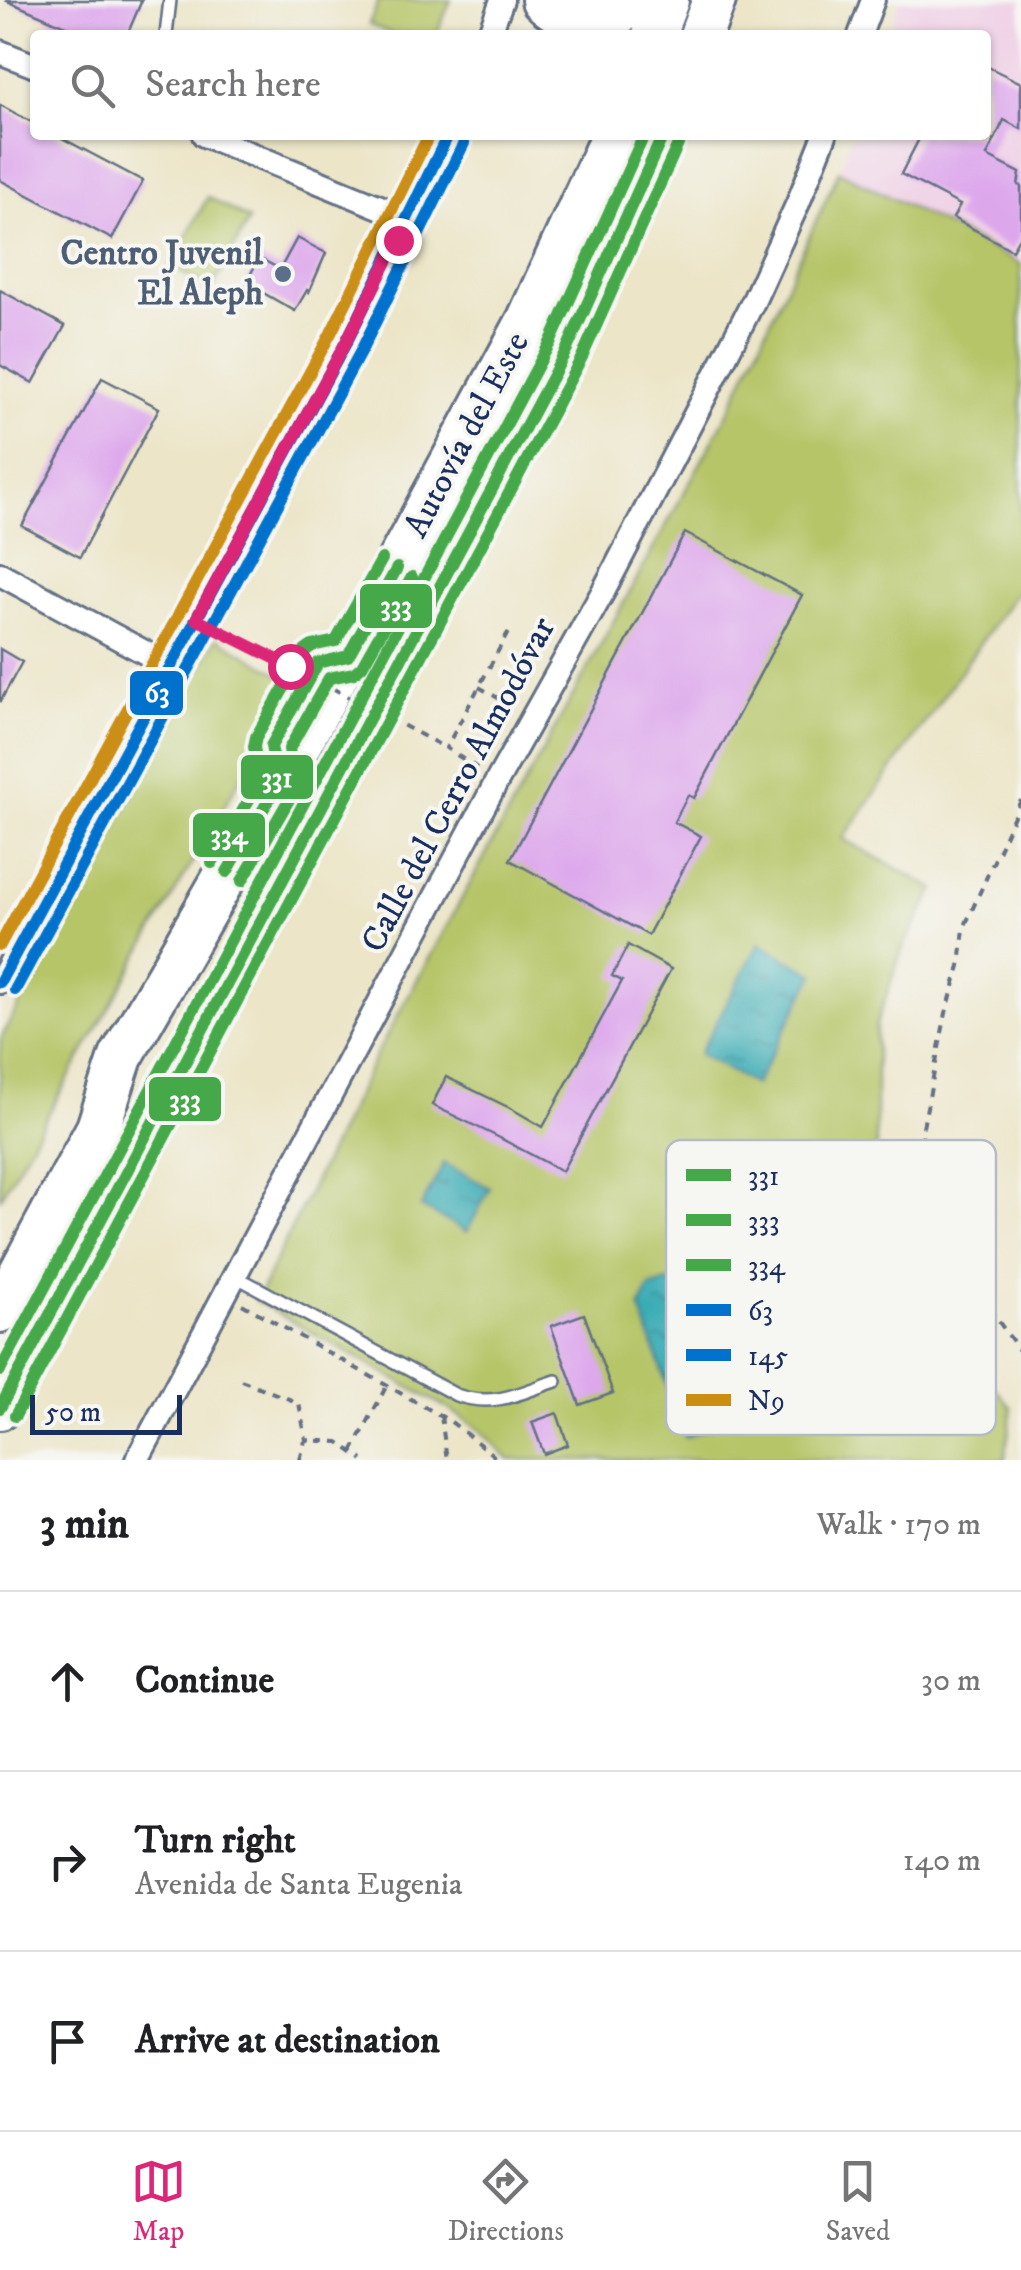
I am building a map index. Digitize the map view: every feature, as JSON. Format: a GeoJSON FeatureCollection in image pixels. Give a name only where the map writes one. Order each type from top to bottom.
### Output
{"type":"FeatureCollection","features":[{"type":"Feature","properties":{"kind":"highway"},"geometry":{"type":"LineString","coordinates":[[543,0],[558,12],[577,18],[640,15]]}},
{"type":"Feature","properties":{"kind":"highway"},"geometry":{"type":"LineString","coordinates":[[704,30],[714,0]]}},
{"type":"Feature","properties":{"kind":"highway","name":"Autovía del Este"},"geometry":{"type":"LineString","coordinates":[[0,1312],[98,1128],[121,1057],[278,784],[528,321],[611,140]]}},
{"type":"Feature","properties":{"kind":"highway","name":"Autovía del Este"},"geometry":{"type":"LineString","coordinates":[[0,1408],[567,350],[661,140]]}},
{"type":"Feature","properties":{"kind":"highway"},"geometry":{"type":"LineString","coordinates":[[0,1255],[80,1116],[121,1057]]}},
{"type":"Feature","properties":{"kind":"street"},"geometry":{"type":"LineString","coordinates":[[490,30],[502,0]]}},
{"type":"Feature","properties":{"kind":"street"},"geometry":{"type":"LineString","coordinates":[[862,30],[872,0]]}},
{"type":"Feature","properties":{"kind":"street"},"geometry":{"type":"LineString","coordinates":[[0,52],[30,64]]}},
{"type":"Feature","properties":{"kind":"street"},"geometry":{"type":"LineString","coordinates":[[216,140],[409,219]]}},
{"type":"Feature","properties":{"kind":"street"},"geometry":{"type":"LineString","coordinates":[[0,982],[347,340],[446,140]]}},
{"type":"Feature","properties":{"kind":"street","name":"Calle del Cerro Almodóvar"},"geometry":{"type":"LineString","coordinates":[[137,1460],[706,394],[754,300],[823,140]]}},
{"type":"Feature","properties":{"kind":"street"},"geometry":{"type":"LineString","coordinates":[[0,574],[170,666]]}},
{"type":"Feature","properties":{"kind":"lane"},"geometry":{"type":"LineString","coordinates":[[167,30],[170,0]]}},
{"type":"Feature","properties":{"kind":"lane"},"geometry":{"type":"LineString","coordinates":[[230,1285],[456,1395],[495,1401],[556,1381]]}},
{"type":"Feature","properties":{"kind":"path"},"geometry":{"type":"LineString","coordinates":[[196,619],[446,748],[477,768]]}},
{"type":"Feature","properties":{"kind":"path"},"geometry":{"type":"LineString","coordinates":[[446,748],[511,628]]}},
{"type":"Feature","properties":{"kind":"path"},"geometry":{"type":"LineString","coordinates":[[479,687],[512,706]]}},
{"type":"Feature","properties":{"kind":"path"},"geometry":{"type":"LineString","coordinates":[[922,1140],[946,1013],[960,966],[964,928],[1021,800]]}},
{"type":"Feature","properties":{"kind":"path"},"geometry":{"type":"LineString","coordinates":[[230,1285],[441,1416],[496,1460]]}},
{"type":"Feature","properties":{"kind":"path"},"geometry":{"type":"LineString","coordinates":[[996,1318],[1021,1353]]}},
{"type":"Feature","properties":{"kind":"path"},"geometry":{"type":"LineString","coordinates":[[241,1380],[299,1403],[306,1440],[300,1460]]}},
{"type":"Feature","properties":{"kind":"path"},"geometry":{"type":"LineString","coordinates":[[352,1452],[386,1385]]}},
{"type":"Feature","properties":{"kind":"path"},"geometry":{"type":"LineString","coordinates":[[441,1416],[447,1460]]}},
{"type":"Feature","properties":{"kind":"path"},"geometry":{"type":"LineString","coordinates":[[306,1440],[338,1442],[364,1460]]}},
{"type":"Feature","properties":{"kind":"shaded area"},"geometry":{"type":"Polygon","coordinates":[[[900,0],[1021,0],[1021,264],[839,171],[850,140],[991,140],[991,30],[890,30],[900,0]]]}},
{"type":"Feature","properties":{"kind":"green space"},"geometry":{"type":"Polygon","coordinates":[[[379,0],[451,0],[438,30],[383,30],[369,24],[379,0]]]}},
{"type":"Feature","properties":{"kind":"green space"},"geometry":{"type":"Polygon","coordinates":[[[839,171],[1021,264],[1021,585],[843,839],[935,889],[902,950],[876,1025],[876,1140],[666,1140],[666,1435],[996,1435],[996,1390],[1012,1408],[1005,1460],[509,1460],[480,1430],[452,1411],[256,1301],[376,1055],[731,407],[839,171]]]}},
{"type":"Feature","properties":{"kind":"green space"},"geometry":{"type":"Polygon","coordinates":[[[208,197],[249,220],[212,289],[170,266],[208,197]]]}},
{"type":"Feature","properties":{"kind":"green space"},"geometry":{"type":"Polygon","coordinates":[[[217,638],[295,683],[0,1198],[0,1040],[217,638]]]}},
{"type":"Feature","properties":{"kind":"water"},"geometry":{"type":"Polygon","coordinates":[[[759,943],[815,974],[755,1085],[699,1054],[759,943]]]}},
{"type":"Feature","properties":{"kind":"water"},"geometry":{"type":"Polygon","coordinates":[[[444,1163],[490,1188],[467,1232],[421,1207],[444,1163]]]}},
{"type":"Feature","properties":{"kind":"water"},"geometry":{"type":"Polygon","coordinates":[[[666,1282],[666,1383],[640,1308],[649,1288],[666,1282]]]}},
{"type":"Feature","properties":{"kind":"building"},"geometry":{"type":"Polygon","coordinates":[[[5,0],[142,0],[129,30],[74,30],[5,0]]]}},
{"type":"Feature","properties":{"kind":"building"},"geometry":{"type":"Polygon","coordinates":[[[991,68],[1021,83],[1021,129],[1004,120],[987,156],[1020,173],[1021,234],[1012,250],[953,218],[960,205],[901,174],[918,140],[991,140],[991,68]]]}},
{"type":"Feature","properties":{"kind":"building"},"geometry":{"type":"Polygon","coordinates":[[[0,105],[30,121],[30,140],[65,140],[143,181],[112,239],[0,180],[0,105]]]}},
{"type":"Feature","properties":{"kind":"building","name":"Centro Juvenil El Aleph"},"geometry":{"type":"Polygon","coordinates":[[[297,238],[326,253],[309,292],[295,311],[246,283],[259,258],[280,269],[297,238]]]}},
{"type":"Feature","properties":{"kind":"building"},"geometry":{"type":"Polygon","coordinates":[[[0,290],[65,326],[33,383],[0,365],[0,290]]]}},
{"type":"Feature","properties":{"kind":"building"},"geometry":{"type":"Polygon","coordinates":[[[102,378],[159,408],[80,557],[22,526],[102,378]]]}},
{"type":"Feature","properties":{"kind":"building"},"geometry":{"type":"Polygon","coordinates":[[[685,533],[802,595],[694,798],[688,795],[674,822],[701,836],[648,935],[510,860],[685,533]]]}},
{"type":"Feature","properties":{"kind":"building"},"geometry":{"type":"Polygon","coordinates":[[[0,649],[22,662],[0,702],[0,649]]]}},
{"type":"Feature","properties":{"kind":"building"},"geometry":{"type":"Polygon","coordinates":[[[628,945],[671,969],[562,1171],[432,1105],[446,1077],[543,1127],[622,981],[612,976],[628,945]]]}},
{"type":"Feature","properties":{"kind":"building"},"geometry":{"type":"Polygon","coordinates":[[[584,1314],[613,1393],[580,1405],[551,1326],[584,1314]]]}},
{"type":"Feature","properties":{"kind":"building"},"geometry":{"type":"Polygon","coordinates":[[[557,1413],[568,1445],[544,1454],[532,1422],[557,1413]]]}},
{"type":"Feature","properties":{"kind":"transit line","name":"N9"},"geometry":{"type":"LineString","coordinates":[[0,945],[331,333],[427,140]]}},
{"type":"Feature","properties":{"kind":"transit line","name":"63"},"geometry":{"type":"LineString","coordinates":[[0,982],[347,341],[446,140]]}},
{"type":"Feature","properties":{"kind":"transit line","name":"334"},"geometry":{"type":"LineString","coordinates":[[0,1371],[551,341],[642,140]]}},
{"type":"Feature","properties":{"kind":"transit line","name":"331"},"geometry":{"type":"LineString","coordinates":[[0,1408],[567,349],[661,140]]}},
{"type":"Feature","properties":{"kind":"transit line","name":"333"},"geometry":{"type":"LineString","coordinates":[[15,1416],[582,357],[679,142]]}},
{"type":"Feature","properties":{"kind":"transit line","name":"145"},"geometry":{"type":"LineString","coordinates":[[15,990],[362,349],[464,143]]}},
{"type":"Feature","properties":{"kind":"transit line","name":"334"},"geometry":{"type":"LineString","coordinates":[[212,863],[260,781],[256,737],[305,651],[336,641],[382,559]]}},
{"type":"Feature","properties":{"kind":"transit line","name":"331"},"geometry":{"type":"LineString","coordinates":[[227,872],[278,784],[271,746],[318,663],[348,656],[397,568]]}},
{"type":"Feature","properties":{"kind":"transit line","name":"333"},"geometry":{"type":"LineString","coordinates":[[242,881],[294,791],[289,749],[329,678],[354,673],[362,666],[412,577]]}},
{"type":"Feature","properties":{"kind":"place","name":"Centro Juvenil El Aleph"},"geometry":{"type":"Point","coordinates":[283,274]}},
{"type":"Feature","properties":{"kind":"route"},"geometry":{"type":"LineString","coordinates":[[290,666],[196,619],[398,240]]}}]}
